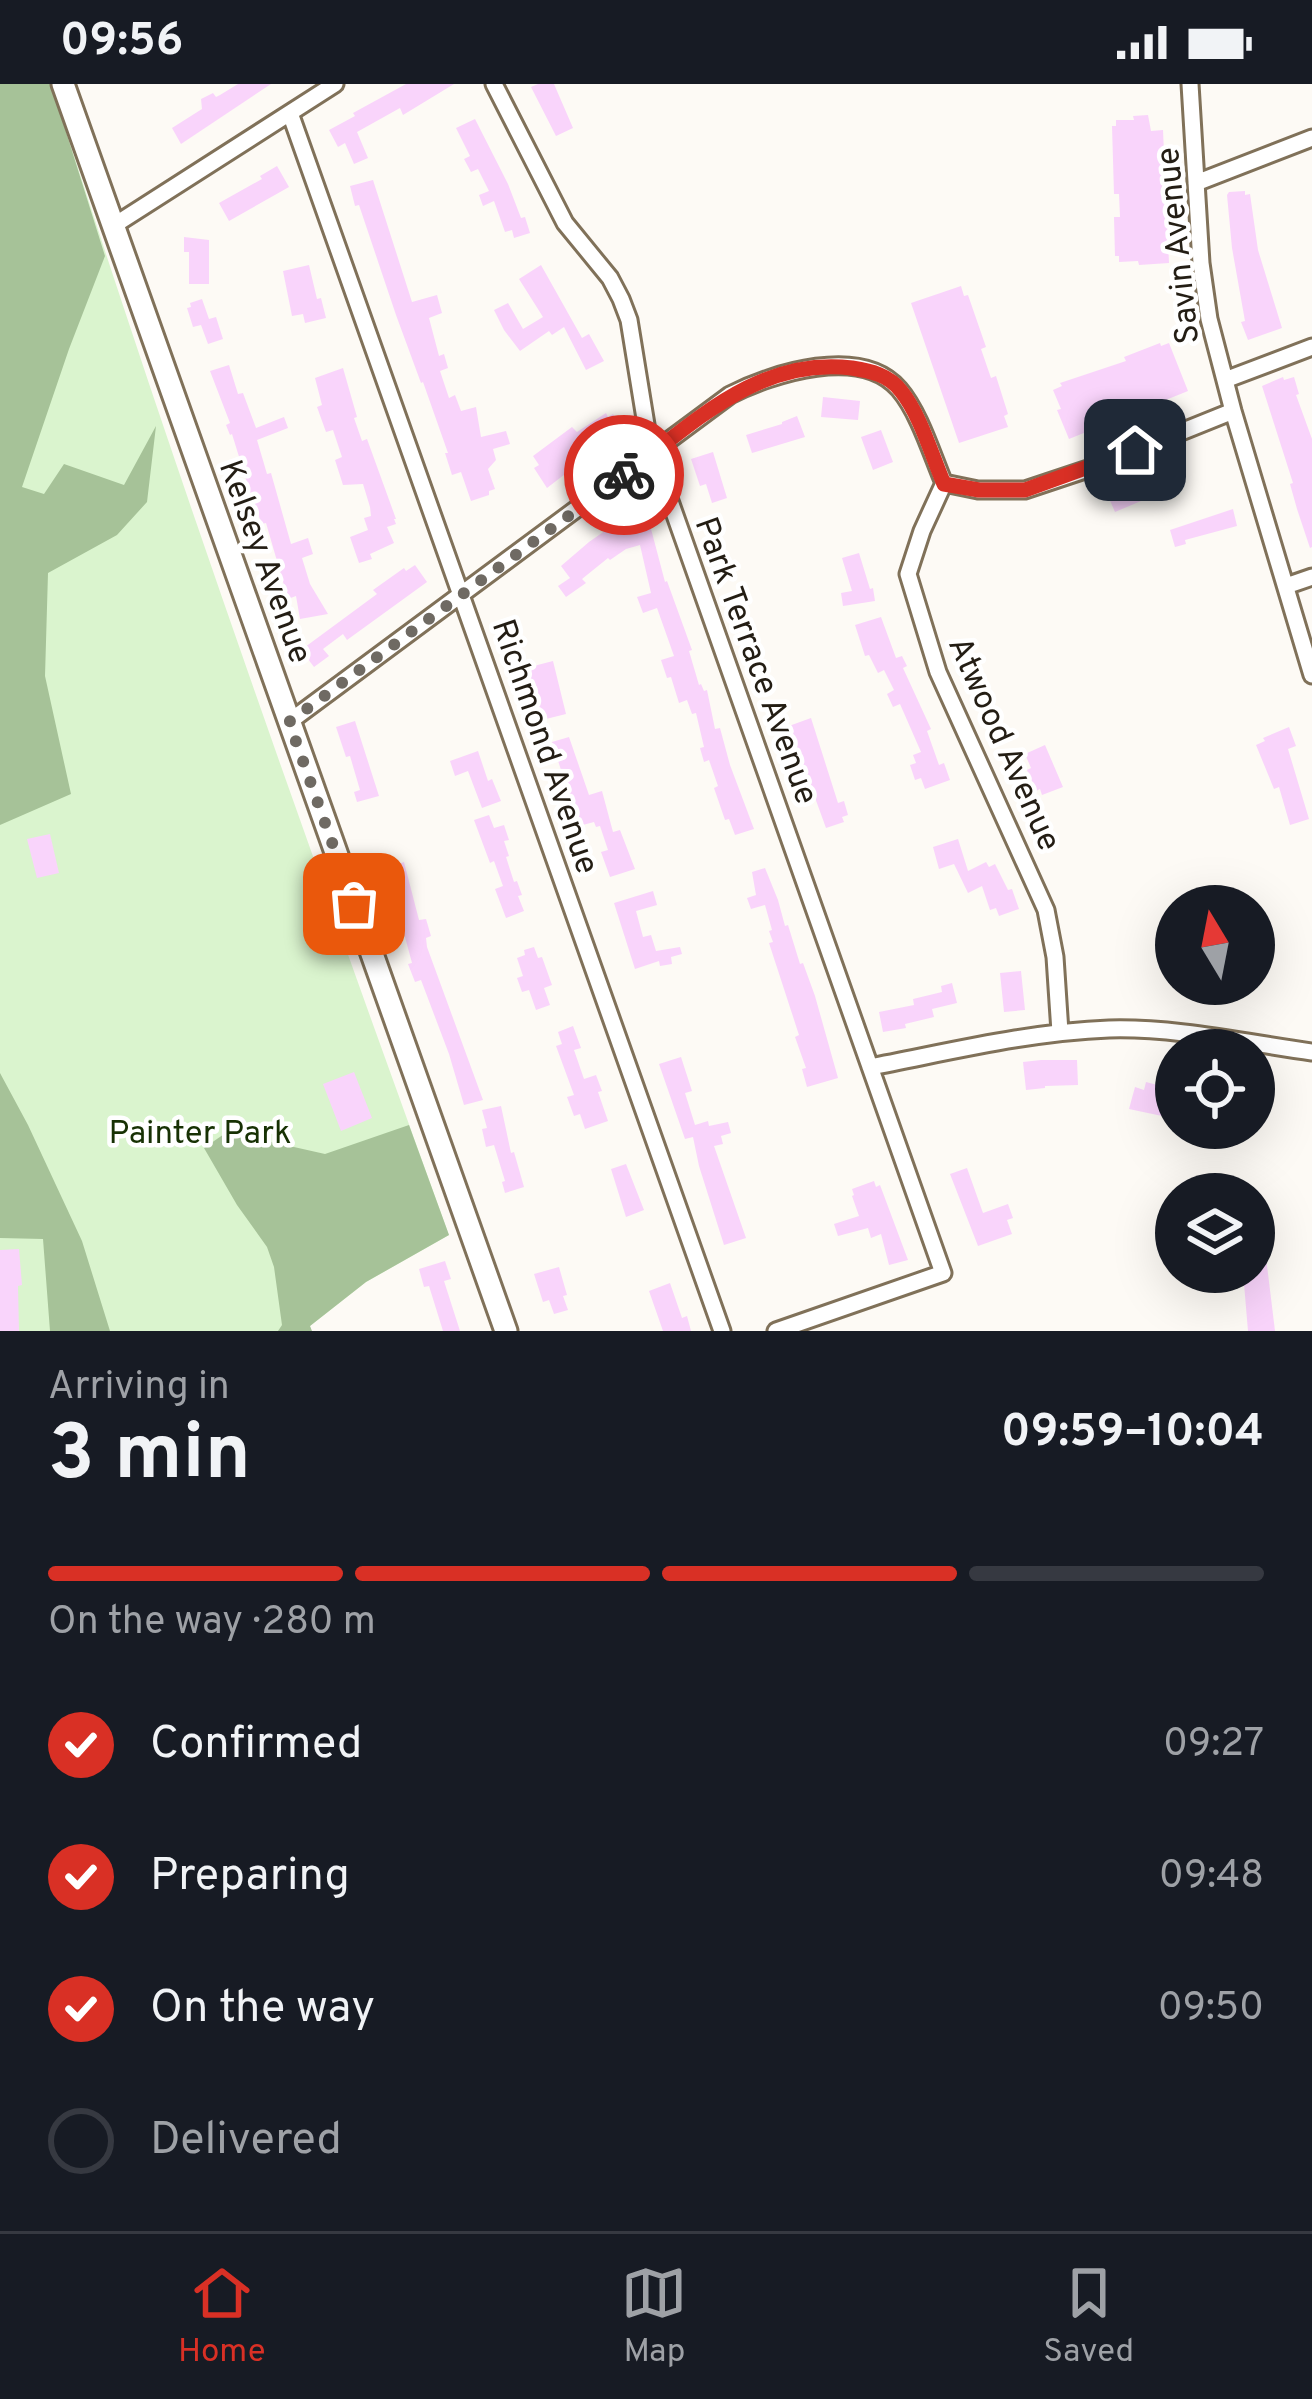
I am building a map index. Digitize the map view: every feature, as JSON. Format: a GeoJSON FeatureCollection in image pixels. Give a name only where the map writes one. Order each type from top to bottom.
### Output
{"type":"FeatureCollection","features":[{"type":"Feature","properties":{"kind":"street","name":"Kelsey Avenue"},"geometry":{"type":"LineString","coordinates":[[63,84],[506,1331]]}},
{"type":"Feature","properties":{"kind":"street"},"geometry":{"type":"LineString","coordinates":[[113,226],[335,84]]}},
{"type":"Feature","properties":{"kind":"street","name":"Park Terrace Avenue"},"geometry":{"type":"LineString","coordinates":[[494,84],[566,223],[621,299],[653,454],[943,1273],[776,1331]]}},
{"type":"Feature","properties":{"kind":"street","name":"Savin Avenue"},"geometry":{"type":"LineString","coordinates":[[1190,84],[1204,291],[1233,411],[1312,675]]}},
{"type":"Feature","properties":{"kind":"street","name":"Richmond Avenue"},"geometry":{"type":"LineString","coordinates":[[290,113],[722,1331]]}},
{"type":"Feature","properties":{"kind":"street"},"geometry":{"type":"LineString","coordinates":[[1196,183],[1312,138]]}},
{"type":"Feature","properties":{"kind":"street"},"geometry":{"type":"LineString","coordinates":[[1225,380],[1312,347]]}},
{"type":"Feature","properties":{"kind":"street"},"geometry":{"type":"LineString","coordinates":[[289,722],[730,395],[754,382],[799,369],[844,367],[879,374],[902,392],[944,484],[979,490],[1025,490],[1233,411]]}},
{"type":"Feature","properties":{"kind":"street","name":"Atwood Avenue"},"geometry":{"type":"LineString","coordinates":[[944,484],[908,574],[938,672],[1046,910],[1060,1032]]}},
{"type":"Feature","properties":{"kind":"street"},"geometry":{"type":"LineString","coordinates":[[1286,586],[1312,577]]}},
{"type":"Feature","properties":{"kind":"street"},"geometry":{"type":"LineString","coordinates":[[871,1067],[1060,1032],[1114,1029],[1312,1052]]}},
{"type":"Feature","properties":{"kind":"green space","name":"Painter Park"},"geometry":{"type":"Polygon","coordinates":[[[0,84],[51,84],[195,518],[449,1235],[366,1282],[310,1326],[311,1331],[0,1331],[0,84]]]}},
{"type":"Feature","properties":{"kind":"green space"},"geometry":{"type":"Polygon","coordinates":[[[0,84],[51,84],[105,256],[22,487],[44,494],[64,464],[124,485],[156,426],[147,502],[117,535],[48,573],[45,676],[71,794],[0,825],[0,84]]]}},
{"type":"Feature","properties":{"kind":"green space"},"geometry":{"type":"Polygon","coordinates":[[[0,1073],[82,1241],[110,1331],[50,1331],[43,1239],[0,1238],[0,1073]]]}},
{"type":"Feature","properties":{"kind":"green space"},"geometry":{"type":"Polygon","coordinates":[[[409,1125],[449,1235],[366,1282],[310,1326],[312,1331],[278,1331],[282,1325],[267,1247],[204,1148],[227,1132],[325,1154],[409,1125]]]}},
{"type":"Feature","properties":{"kind":"building"},"geometry":{"type":"Polygon","coordinates":[[[238,84],[271,84],[181,144],[172,128],[202,109],[201,99],[213,93],[216,97],[238,84]]]}},
{"type":"Feature","properties":{"kind":"building"},"geometry":{"type":"Polygon","coordinates":[[[406,84],[454,84],[403,115],[400,108],[357,132],[368,158],[354,164],[345,143],[338,147],[329,130],[406,84]]]}},
{"type":"Feature","properties":{"kind":"building"},"geometry":{"type":"Polygon","coordinates":[[[554,84],[573,128],[556,136],[531,87],[554,84]]]}},
{"type":"Feature","properties":{"kind":"building"},"geometry":{"type":"Polygon","coordinates":[[[1148,115],[1151,131],[1163,130],[1169,263],[1139,265],[1138,261],[1119,262],[1115,256],[1114,217],[1120,217],[1119,194],[1114,194],[1112,126],[1116,120],[1148,115]]]}},
{"type":"Feature","properties":{"kind":"building"},"geometry":{"type":"Polygon","coordinates":[[[475,119],[530,233],[514,238],[512,230],[505,232],[494,201],[483,206],[479,195],[489,191],[478,169],[471,172],[464,159],[470,156],[456,128],[475,119]]]}},
{"type":"Feature","properties":{"kind":"building"},"geometry":{"type":"Polygon","coordinates":[[[277,166],[289,187],[229,221],[219,203],[277,166]]]}},
{"type":"Feature","properties":{"kind":"building"},"geometry":{"type":"Polygon","coordinates":[[[373,180],[412,302],[437,295],[442,313],[429,318],[439,356],[444,354],[448,368],[440,371],[449,398],[455,395],[461,411],[476,407],[481,437],[506,431],[510,444],[493,449],[496,460],[488,469],[495,489],[489,495],[471,501],[461,472],[452,475],[423,382],[359,205],[355,206],[350,186],[373,180]]]}},
{"type":"Feature","properties":{"kind":"building"},"geometry":{"type":"Polygon","coordinates":[[[1250,194],[1258,250],[1282,328],[1248,340],[1241,322],[1245,321],[1227,195],[1250,194]]]}},
{"type":"Feature","properties":{"kind":"building"},"geometry":{"type":"Polygon","coordinates":[[[184,237],[209,240],[209,284],[189,284],[184,237]]]}},
{"type":"Feature","properties":{"kind":"building"},"geometry":{"type":"Polygon","coordinates":[[[309,265],[326,318],[305,323],[303,314],[292,316],[283,271],[309,265]]]}},
{"type":"Feature","properties":{"kind":"building"},"geometry":{"type":"Polygon","coordinates":[[[541,265],[582,338],[589,334],[604,361],[586,370],[564,327],[552,335],[549,331],[520,351],[504,330],[494,310],[508,303],[523,329],[543,317],[519,279],[541,265]]]}},
{"type":"Feature","properties":{"kind":"building"},"geometry":{"type":"Polygon","coordinates":[[[961,286],[986,347],[981,349],[991,378],[996,376],[1008,427],[959,443],[911,303],[961,286]]]}},
{"type":"Feature","properties":{"kind":"building"},"geometry":{"type":"Polygon","coordinates":[[[202,299],[209,319],[216,317],[223,339],[208,344],[201,325],[193,327],[187,308],[202,299]]]}},
{"type":"Feature","properties":{"kind":"building"},"geometry":{"type":"Polygon","coordinates":[[[1169,343],[1188,391],[1069,439],[1053,390],[1169,343]]]}},
{"type":"Feature","properties":{"kind":"building"},"geometry":{"type":"Polygon","coordinates":[[[229,365],[256,428],[284,417],[288,428],[257,440],[291,544],[308,538],[313,554],[302,558],[310,584],[328,614],[300,619],[296,596],[288,599],[266,523],[262,524],[253,502],[210,371],[229,365]]]}},
{"type":"Feature","properties":{"kind":"building"},"geometry":{"type":"Polygon","coordinates":[[[343,368],[362,441],[367,439],[396,519],[396,524],[387,527],[394,543],[359,563],[350,537],[368,530],[364,518],[371,516],[370,507],[363,484],[343,485],[335,460],[342,457],[333,430],[326,432],[317,407],[322,405],[315,378],[343,368]]]}},
{"type":"Feature","properties":{"kind":"building"},"geometry":{"type":"Polygon","coordinates":[[[1294,377],[1312,439],[1310,548],[1262,386],[1294,377]]]}},
{"type":"Feature","properties":{"kind":"building"},"geometry":{"type":"Polygon","coordinates":[[[823,397],[860,401],[858,420],[821,417],[823,397]]]}},
{"type":"Feature","properties":{"kind":"building"},"geometry":{"type":"Polygon","coordinates":[[[606,413],[608,417],[613,414],[624,432],[547,488],[534,468],[539,465],[533,456],[572,427],[577,432],[606,413]]]}},
{"type":"Feature","properties":{"kind":"building"},"geometry":{"type":"Polygon","coordinates":[[[797,416],[805,437],[752,453],[746,435],[797,416]]]}},
{"type":"Feature","properties":{"kind":"building"},"geometry":{"type":"Polygon","coordinates":[[[881,430],[893,462],[873,470],[861,437],[881,430]]]}},
{"type":"Feature","properties":{"kind":"building"},"geometry":{"type":"Polygon","coordinates":[[[713,452],[727,498],[712,503],[691,459],[713,452]]]}},
{"type":"Feature","properties":{"kind":"building"},"geometry":{"type":"Polygon","coordinates":[[[1146,480],[1153,496],[1115,512],[1108,496],[1146,480]]]}},
{"type":"Feature","properties":{"kind":"building"},"geometry":{"type":"Polygon","coordinates":[[[1233,509],[1237,526],[1175,547],[1170,530],[1233,509]]]}},
{"type":"Feature","properties":{"kind":"building"},"geometry":{"type":"Polygon","coordinates":[[[643,515],[692,650],[699,685],[707,690],[715,729],[720,728],[754,829],[735,835],[729,819],[725,820],[709,760],[704,762],[700,748],[704,747],[696,713],[692,714],[687,700],[679,703],[671,677],[667,678],[661,660],[674,656],[657,608],[643,613],[637,597],[651,593],[640,545],[608,558],[566,597],[558,586],[570,578],[561,566],[589,542],[619,521],[643,515]]]}},
{"type":"Feature","properties":{"kind":"building"},"geometry":{"type":"Polygon","coordinates":[[[859,553],[875,601],[843,606],[841,593],[852,591],[842,558],[859,553]]]}},
{"type":"Feature","properties":{"kind":"building"},"geometry":{"type":"Polygon","coordinates":[[[415,565],[427,582],[347,640],[343,634],[323,649],[329,656],[314,667],[301,650],[377,594],[373,590],[415,565]]]}},
{"type":"Feature","properties":{"kind":"building"},"geometry":{"type":"Polygon","coordinates":[[[881,617],[896,658],[902,656],[907,666],[903,668],[931,729],[927,731],[939,765],[944,763],[950,780],[925,789],[921,778],[915,780],[910,765],[916,763],[913,755],[921,752],[900,704],[893,707],[887,694],[894,690],[884,670],[878,673],[869,655],[865,656],[855,625],[881,617]]]}},
{"type":"Feature","properties":{"kind":"building"},"geometry":{"type":"Polygon","coordinates":[[[553,661],[566,714],[538,721],[524,673],[526,668],[553,661]]]}},
{"type":"Feature","properties":{"kind":"building"},"geometry":{"type":"Polygon","coordinates":[[[811,718],[838,803],[844,801],[848,815],[842,817],[844,822],[826,828],[789,726],[811,718]]]}},
{"type":"Feature","properties":{"kind":"building"},"geometry":{"type":"Polygon","coordinates":[[[355,721],[379,796],[357,802],[354,792],[360,790],[336,727],[355,721]]]}},
{"type":"Feature","properties":{"kind":"building"},"geometry":{"type":"Polygon","coordinates":[[[1289,727],[1296,746],[1288,749],[1309,819],[1290,825],[1279,787],[1274,789],[1256,745],[1289,727]]]}},
{"type":"Feature","properties":{"kind":"building"},"geometry":{"type":"Polygon","coordinates":[[[569,737],[589,795],[602,791],[613,832],[620,830],[635,869],[610,877],[601,852],[608,850],[600,826],[594,822],[579,826],[552,742],[569,737]]]}},
{"type":"Feature","properties":{"kind":"building"},"geometry":{"type":"Polygon","coordinates":[[[1045,745],[1063,787],[1042,795],[1027,770],[1031,768],[1025,754],[1045,745]]]}},
{"type":"Feature","properties":{"kind":"building"},"geometry":{"type":"Polygon","coordinates":[[[478,751],[501,801],[482,808],[468,771],[455,776],[450,761],[478,751]]]}},
{"type":"Feature","properties":{"kind":"building"},"geometry":{"type":"Polygon","coordinates":[[[489,815],[494,828],[504,825],[509,840],[504,841],[506,857],[522,895],[518,896],[524,911],[506,918],[495,889],[503,886],[474,820],[489,815]]]}},
{"type":"Feature","properties":{"kind":"building"},"geometry":{"type":"Polygon","coordinates":[[[50,834],[59,873],[37,878],[27,839],[50,834]]]}},
{"type":"Feature","properties":{"kind":"building"},"geometry":{"type":"Polygon","coordinates":[[[958,839],[968,871],[986,862],[989,867],[995,864],[1019,909],[999,916],[996,908],[990,910],[982,886],[968,893],[954,864],[939,869],[933,847],[958,839]]]}},
{"type":"Feature","properties":{"kind":"building"},"geometry":{"type":"Polygon","coordinates":[[[404,862],[419,920],[426,919],[431,936],[426,938],[427,947],[483,1100],[464,1105],[421,980],[415,982],[408,964],[412,963],[391,885],[385,887],[379,871],[404,862]]]}},
{"type":"Feature","properties":{"kind":"building"},"geometry":{"type":"Polygon","coordinates":[[[765,868],[815,996],[838,1078],[807,1087],[795,1037],[799,1035],[769,943],[773,942],[772,930],[765,905],[751,909],[747,898],[756,895],[752,872],[765,868]]]}},
{"type":"Feature","properties":{"kind":"building"},"geometry":{"type":"Polygon","coordinates":[[[653,891],[657,905],[636,911],[643,937],[651,935],[656,951],[680,947],[682,954],[671,957],[672,964],[660,966],[659,961],[635,969],[614,903],[653,891]]]}},
{"type":"Feature","properties":{"kind":"building"},"geometry":{"type":"Polygon","coordinates":[[[534,947],[552,985],[544,988],[550,1005],[536,1010],[529,990],[522,992],[517,978],[523,976],[517,958],[534,947]]]}},
{"type":"Feature","properties":{"kind":"building"},"geometry":{"type":"Polygon","coordinates":[[[1021,971],[1025,1010],[1004,1012],[1000,973],[1021,971]]]}},
{"type":"Feature","properties":{"kind":"building"},"geometry":{"type":"Polygon","coordinates":[[[952,983],[957,1003],[932,1009],[934,1017],[905,1024],[906,1028],[883,1032],[879,1012],[914,1005],[913,999],[942,992],[941,986],[952,983]]]}},
{"type":"Feature","properties":{"kind":"building"},"geometry":{"type":"Polygon","coordinates":[[[573,1026],[581,1048],[574,1050],[584,1079],[596,1075],[608,1121],[585,1129],[567,1097],[574,1095],[556,1046],[562,1044],[558,1032],[573,1026]]]}},
{"type":"Feature","properties":{"kind":"building"},"geometry":{"type":"Polygon","coordinates":[[[681,1057],[692,1091],[685,1093],[695,1125],[728,1122],[731,1133],[721,1136],[723,1144],[714,1146],[746,1238],[724,1245],[693,1137],[685,1139],[659,1064],[681,1057]]]}},
{"type":"Feature","properties":{"kind":"building"},"geometry":{"type":"Polygon","coordinates":[[[1077,1060],[1078,1085],[1026,1090],[1023,1062],[1077,1060]]]}},
{"type":"Feature","properties":{"kind":"building"},"geometry":{"type":"Polygon","coordinates":[[[354,1072],[372,1118],[341,1131],[323,1084],[354,1072]]]}},
{"type":"Feature","properties":{"kind":"building"},"geometry":{"type":"Polygon","coordinates":[[[1146,1082],[1155,1084],[1155,1115],[1129,1109],[1135,1087],[1144,1090],[1146,1082]]]}},
{"type":"Feature","properties":{"kind":"building"},"geometry":{"type":"Polygon","coordinates":[[[501,1106],[524,1187],[505,1193],[494,1145],[486,1147],[482,1129],[487,1128],[482,1110],[501,1106]]]}},
{"type":"Feature","properties":{"kind":"building"},"geometry":{"type":"Polygon","coordinates":[[[626,1164],[644,1210],[626,1217],[611,1169],[626,1164]]]}},
{"type":"Feature","properties":{"kind":"building"},"geometry":{"type":"Polygon","coordinates":[[[967,1168],[983,1213],[1008,1204],[1012,1234],[978,1246],[950,1174],[967,1168]]]}},
{"type":"Feature","properties":{"kind":"building"},"geometry":{"type":"Polygon","coordinates":[[[874,1181],[876,1187],[880,1185],[908,1260],[889,1265],[881,1234],[871,1238],[868,1228],[838,1236],[834,1224],[859,1216],[852,1189],[874,1181]]]}},
{"type":"Feature","properties":{"kind":"building"},"geometry":{"type":"Polygon","coordinates":[[[19,1249],[19,1331],[0,1331],[0,1250],[19,1249]]]}},
{"type":"Feature","properties":{"kind":"building"},"geometry":{"type":"Polygon","coordinates":[[[445,1261],[451,1279],[444,1281],[460,1331],[443,1331],[419,1269],[445,1261]]]}},
{"type":"Feature","properties":{"kind":"building"},"geometry":{"type":"Polygon","coordinates":[[[559,1267],[568,1310],[554,1314],[549,1300],[543,1302],[534,1274],[559,1267]]]}},
{"type":"Feature","properties":{"kind":"building"},"geometry":{"type":"Polygon","coordinates":[[[670,1283],[691,1331],[663,1331],[649,1291],[670,1283]]]}},
{"type":"Feature","properties":{"kind":"building"},"geometry":{"type":"Polygon","coordinates":[[[1245,1293],[1270,1293],[1275,1331],[1248,1331],[1245,1293]]]}},
{"type":"Feature","properties":{"kind":"way so far"},"geometry":{"type":"LineString","coordinates":[[354,904],[289,722],[624,475]]}},
{"type":"Feature","properties":{"kind":"route"},"geometry":{"type":"LineString","coordinates":[[624,475],[730,395],[773,375],[823,367],[863,370],[891,381],[909,403],[944,484],[1025,490],[1135,450]]}}]}
